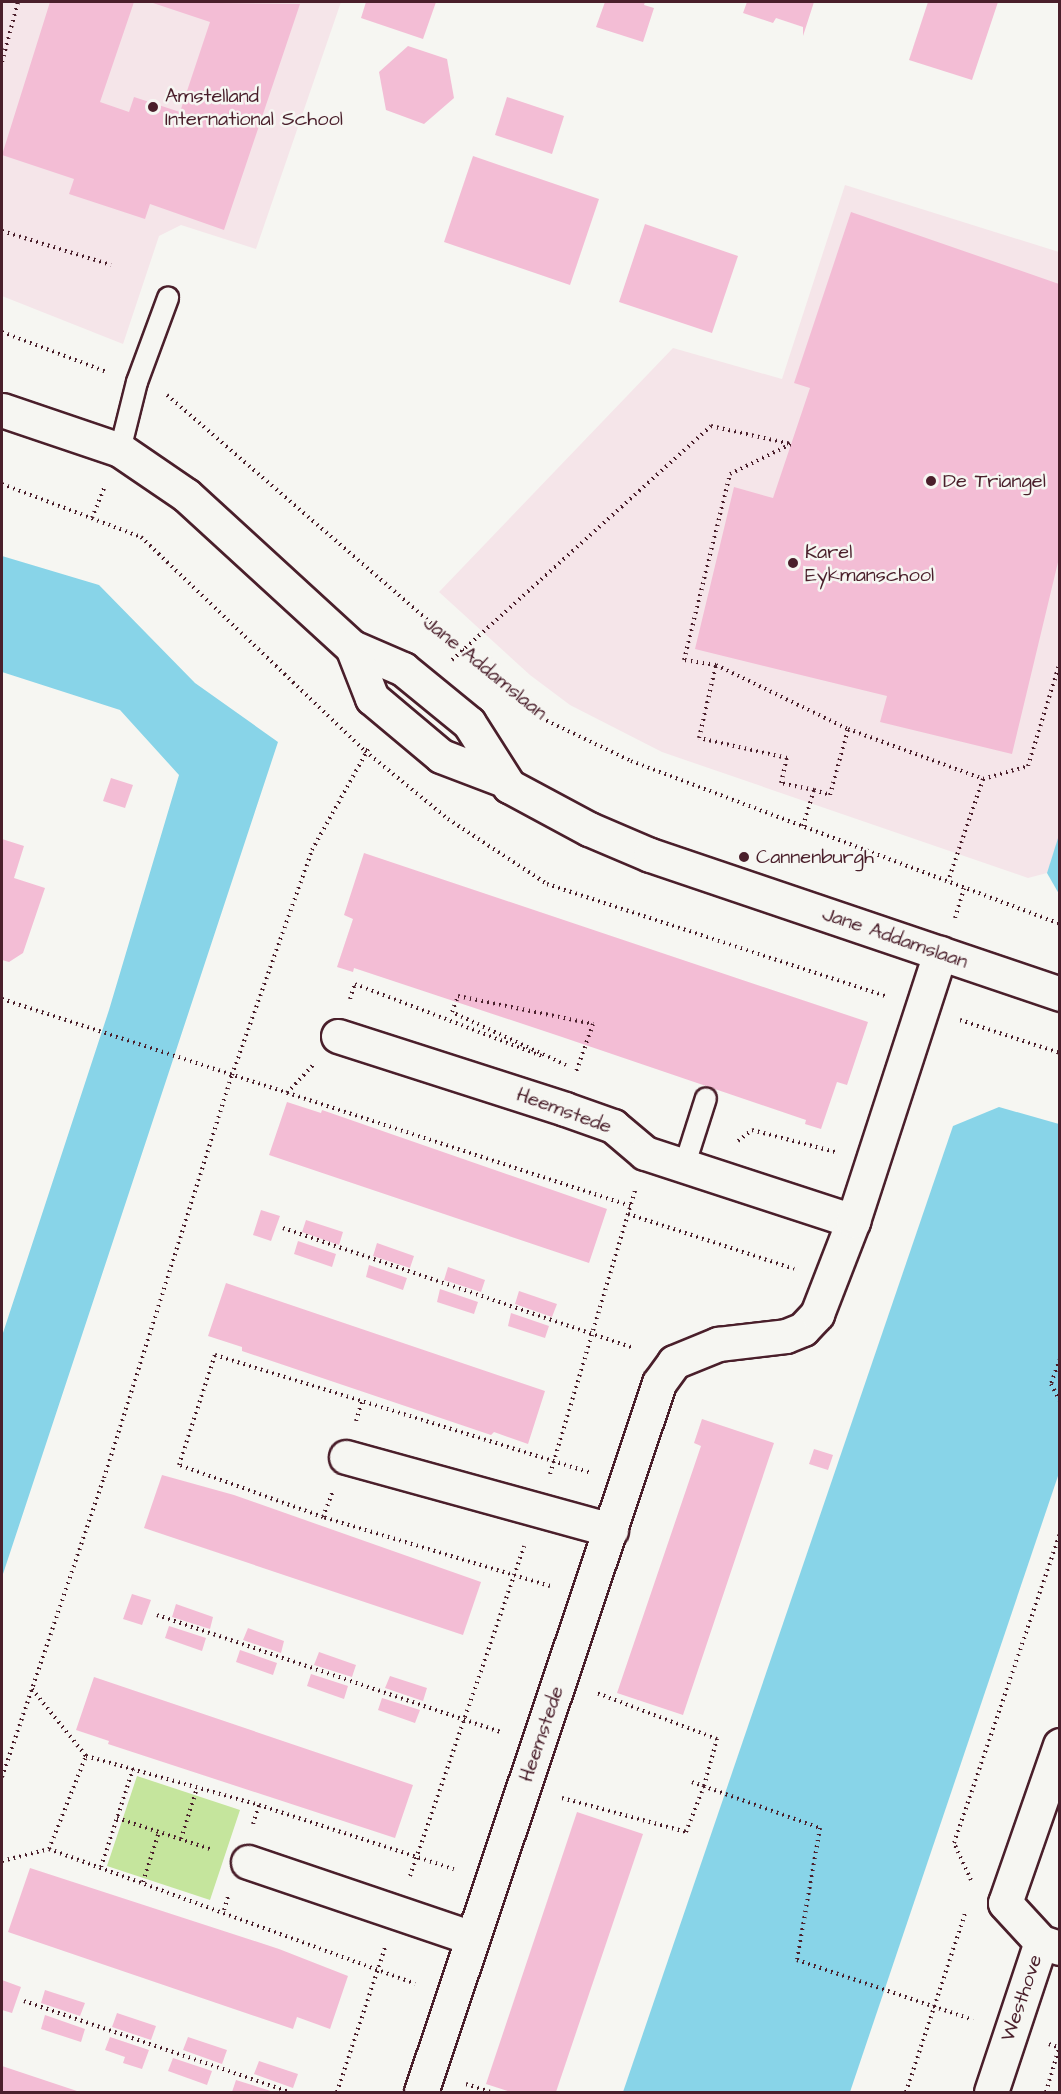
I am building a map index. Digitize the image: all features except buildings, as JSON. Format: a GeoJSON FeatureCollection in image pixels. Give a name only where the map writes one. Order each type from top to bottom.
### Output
{"type":"FeatureCollection","features":[{"type":"Feature","properties":{"kind":"street","name":"Jane Addamslaan"},"geometry":{"type":"LineString","coordinates":[[2,410],[120,450],[186,495],[352,647],[403,669],[469,723],[501,779]]}},
{"type":"Feature","properties":{"kind":"street","name":"Jane Addamslaan"},"geometry":{"type":"LineString","coordinates":[[352,647],[372,698],[441,756],[501,779],[589,830],[650,855],[1059,994]]}},
{"type":"Feature","properties":{"kind":"street","name":"Heemstede"},"geometry":{"type":"LineString","coordinates":[[421,2092],[659,1383],[674,1362],[718,1344],[786,1336],[803,1329],[817,1314],[853,1221],[940,953]]}},
{"type":"Feature","properties":{"kind":"street","name":"Heemstede"},"geometry":{"type":"LineString","coordinates":[[338,1036],[613,1126],[645,1153],[853,1221]]}},
{"type":"Feature","properties":{"kind":"street"},"geometry":{"type":"LineString","coordinates":[[346,1456],[611,1530]]}},
{"type":"Feature","properties":{"kind":"street"},"geometry":{"type":"LineString","coordinates":[[1005,1903],[1059,1745]]}},
{"type":"Feature","properties":{"kind":"street"},"geometry":{"type":"LineString","coordinates":[[235,1857],[472,1938]]}},
{"type":"Feature","properties":{"kind":"street","name":"Westhove"},"geometry":{"type":"LineString","coordinates":[[991,2092],[1011,2032],[1050,1945],[1005,1903]]}},
{"type":"Feature","properties":{"kind":"lane"},"geometry":{"type":"LineString","coordinates":[[120,450],[137,382],[168,298]]}},
{"type":"Feature","properties":{"kind":"lane"},"geometry":{"type":"LineString","coordinates":[[692,1169],[706,1098]]}},
{"type":"Feature","properties":{"kind":"path"},"geometry":{"type":"LineString","coordinates":[[2,62],[18,2]]}},
{"type":"Feature","properties":{"kind":"path"},"geometry":{"type":"LineString","coordinates":[[2,231],[111,265]]}},
{"type":"Feature","properties":{"kind":"path","name":"Jane Addamslaan"},"geometry":{"type":"LineString","coordinates":[[2,332],[137,382],[176,399],[460,651],[541,718],[631,761],[1059,924]]}},
{"type":"Feature","properties":{"kind":"path"},"geometry":{"type":"LineString","coordinates":[[460,651],[711,426],[791,444],[730,474],[684,660],[716,665],[848,729],[983,779],[1028,766],[1059,662]]}},
{"type":"Feature","properties":{"kind":"path"},"geometry":{"type":"LineString","coordinates":[[716,665],[699,738],[787,758],[781,783],[830,795],[848,729]]}},
{"type":"Feature","properties":{"kind":"path"},"geometry":{"type":"LineString","coordinates":[[2,1777],[104,1478],[232,1075],[312,850],[365,751]]}},
{"type":"Feature","properties":{"kind":"path"},"geometry":{"type":"LineString","coordinates":[[948,881],[983,779]]}},
{"type":"Feature","properties":{"kind":"path"},"geometry":{"type":"LineString","coordinates":[[803,826],[814,790]]}},
{"type":"Feature","properties":{"kind":"path"},"geometry":{"type":"LineString","coordinates":[[338,1036],[355,984],[577,1070]]}},
{"type":"Feature","properties":{"kind":"path"},"geometry":{"type":"LineString","coordinates":[[458,996],[593,1024],[577,1070],[452,1012],[458,996]]}},
{"type":"Feature","properties":{"kind":"path"},"geometry":{"type":"LineString","coordinates":[[2,999],[630,1206]]}},
{"type":"Feature","properties":{"kind":"path"},"geometry":{"type":"LineString","coordinates":[[692,1169],[752,1130],[872,1161]]}},
{"type":"Feature","properties":{"kind":"path"},"geometry":{"type":"LineString","coordinates":[[337,2092],[396,1912],[418,1855],[537,1510],[645,1153]]}},
{"type":"Feature","properties":{"kind":"path"},"geometry":{"type":"LineString","coordinates":[[628,1214],[831,1282]]}},
{"type":"Feature","properties":{"kind":"path"},"geometry":{"type":"LineString","coordinates":[[283,1228],[592,1334]]}},
{"type":"Feature","properties":{"kind":"path"},"geometry":{"type":"LineString","coordinates":[[1059,1359],[1051,1384],[1059,1401]]}},
{"type":"Feature","properties":{"kind":"path"},"geometry":{"type":"LineString","coordinates":[[1005,1903],[974,1887],[954,1843],[1058,1543],[1059,1533]]}},
{"type":"Feature","properties":{"kind":"path"},"geometry":{"type":"LineString","coordinates":[[156,1615],[538,1745]]}},
{"type":"Feature","properties":{"kind":"path"},"geometry":{"type":"LineString","coordinates":[[524,1788],[686,1832],[704,1786],[717,1739],[560,1679]]}},
{"type":"Feature","properties":{"kind":"path"},"geometry":{"type":"LineString","coordinates":[[32,1689],[86,1756],[418,1855],[491,1884]]}},
{"type":"Feature","properties":{"kind":"path"},"geometry":{"type":"LineString","coordinates":[[49,1849],[86,1756]]}},
{"type":"Feature","properties":{"kind":"path"},"geometry":{"type":"LineString","coordinates":[[101,1867],[133,1769]]}},
{"type":"Feature","properties":{"kind":"path"},"geometry":{"type":"LineString","coordinates":[[693,1782],[820,1828],[797,1960],[820,1970],[1011,2032]]}},
{"type":"Feature","properties":{"kind":"path"},"geometry":{"type":"LineString","coordinates":[[181,1839],[197,1788]]}},
{"type":"Feature","properties":{"kind":"path"},"geometry":{"type":"LineString","coordinates":[[117,1818],[235,1857]]}},
{"type":"Feature","properties":{"kind":"path"},"geometry":{"type":"LineString","coordinates":[[143,1882],[159,1832]]}},
{"type":"Feature","properties":{"kind":"path"},"geometry":{"type":"LineString","coordinates":[[2,1861],[49,1849],[453,1997]]}},
{"type":"Feature","properties":{"kind":"path"},"geometry":{"type":"LineString","coordinates":[[906,2092],[974,1887]]}},
{"type":"Feature","properties":{"kind":"path"},"geometry":{"type":"LineString","coordinates":[[24,2001],[290,2092]]}},
{"type":"Feature","properties":{"kind":"path"},"geometry":{"type":"LineString","coordinates":[[1046,2092],[1059,2047]]}},
{"type":"Feature","properties":{"kind":"shaded area","name":"Amstelland International School"},"geometry":{"type":"Polygon","coordinates":[[[2,2],[341,2],[256,249],[181,225],[159,236],[123,344],[2,296],[2,2]]]}},
{"type":"Feature","properties":{"kind":"shaded area"},"geometry":{"type":"Polygon","coordinates":[[[845,185],[1059,252],[1060,834],[1047,873],[1028,878],[662,752],[570,705],[530,675],[439,592],[673,348],[782,379],[845,185]]]}},
{"type":"Feature","properties":{"kind":"green space"},"geometry":{"type":"Polygon","coordinates":[[[137,1776],[240,1810],[210,1900],[107,1866],[137,1776]]]}},
{"type":"Feature","properties":{"kind":"water"},"geometry":{"type":"Polygon","coordinates":[[[2,556],[99,585],[195,683],[278,742],[2,1577],[2,1336],[109,1010],[179,775],[120,710],[2,672],[2,556]]]}},
{"type":"Feature","properties":{"kind":"water"},"geometry":{"type":"Polygon","coordinates":[[[1059,835],[1059,894],[1047,873],[1059,835]]]}},
{"type":"Feature","properties":{"kind":"water"},"geometry":{"type":"Polygon","coordinates":[[[999,1107],[1059,1124],[1059,1473],[850,2092],[623,2092],[953,1126],[999,1107]]]}},
{"type":"Feature","properties":{"kind":"place","name":"Amstelland International School"},"geometry":{"type":"Point","coordinates":[153,107]}},
{"type":"Feature","properties":{"kind":"place","name":"De Triangel"},"geometry":{"type":"Point","coordinates":[931,481]}},
{"type":"Feature","properties":{"kind":"place","name":"Karel Eykmanschool"},"geometry":{"type":"Point","coordinates":[793,563]}},
{"type":"Feature","properties":{"kind":"place","name":"Cannenburgh"},"geometry":{"type":"Point","coordinates":[744,857]}}]}
